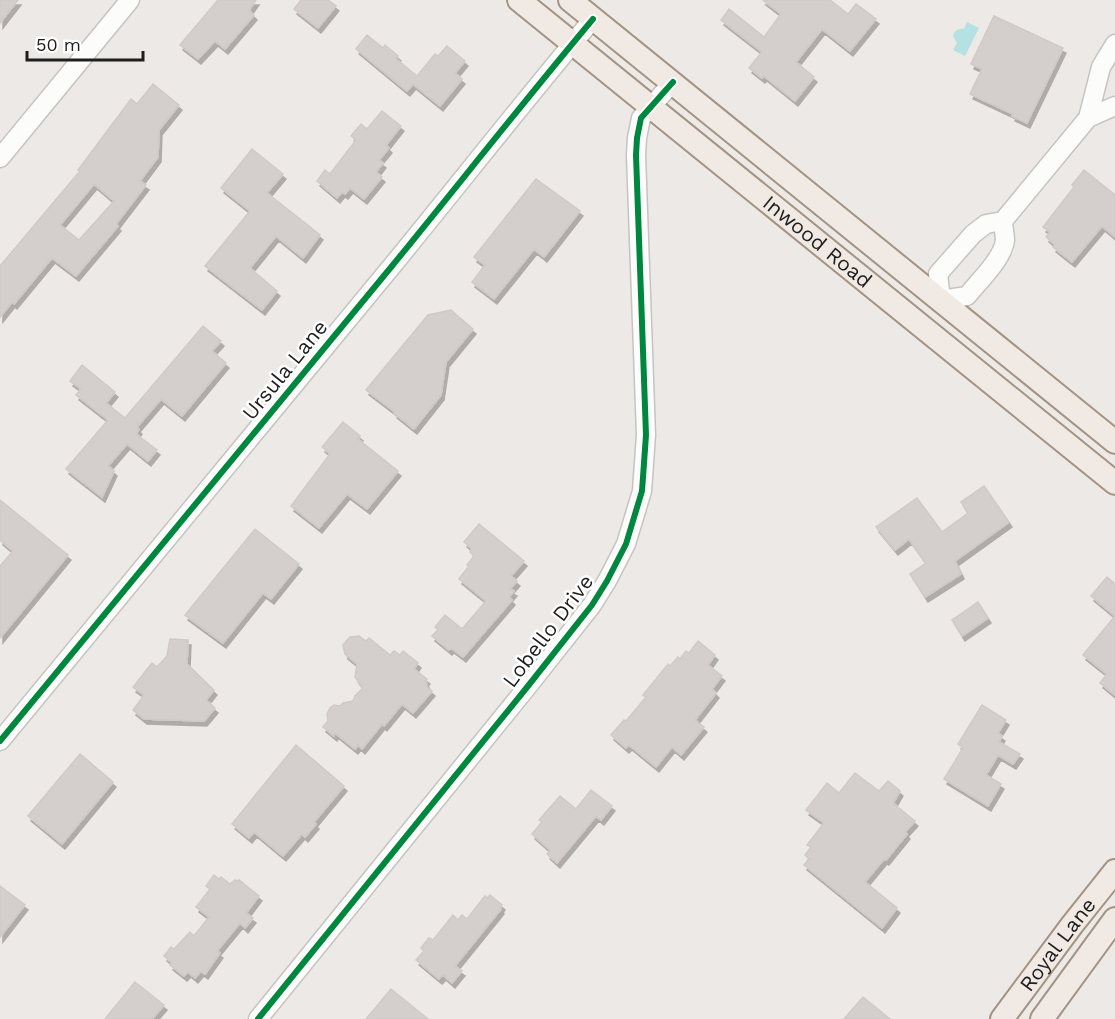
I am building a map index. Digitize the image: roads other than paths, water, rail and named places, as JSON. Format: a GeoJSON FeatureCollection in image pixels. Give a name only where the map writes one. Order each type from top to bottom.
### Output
{"type":"FeatureCollection","features":[{"type":"Feature","properties":{"kind":"main road","name":"Inwood Road"},"geometry":{"type":"LineString","coordinates":[[519,0],[1115,483]]}},
{"type":"Feature","properties":{"kind":"main road","name":"Inwood Road"},"geometry":{"type":"LineString","coordinates":[[570,0],[1115,442]]}},
{"type":"Feature","properties":{"kind":"main road"},"geometry":{"type":"LineString","coordinates":[[921,326],[941,300]]}},
{"type":"Feature","properties":{"kind":"main road","name":"Royal Lane"},"geometry":{"type":"LineString","coordinates":[[1002,1019],[1115,871]]}},
{"type":"Feature","properties":{"kind":"main road","name":"Royal Lane"},"geometry":{"type":"LineString","coordinates":[[1042,1019],[1115,919]]}},
{"type":"Feature","properties":{"kind":"main road"},"geometry":{"type":"LineString","coordinates":[[1072,925],[1096,944]]}},
{"type":"Feature","properties":{"kind":"street"},"geometry":{"type":"LineString","coordinates":[[0,158],[130,0]]}},
{"type":"Feature","properties":{"kind":"street","name":"Ursula Lane"},"geometry":{"type":"LineString","coordinates":[[0,741],[594,19]]}},
{"type":"Feature","properties":{"kind":"street"},"geometry":{"type":"LineString","coordinates":[[1003,221],[1005,240],[993,264],[967,296],[941,300],[938,274],[973,234],[986,224],[1003,221],[1088,118],[1101,67],[1115,44]]}},
{"type":"Feature","properties":{"kind":"street","name":"Lobello Drive"},"geometry":{"type":"LineString","coordinates":[[258,1019],[523,694],[592,605],[608,581],[626,544],[642,491],[646,435],[637,138],[641,118],[673,82]]}},
{"type":"Feature","properties":{"kind":"street"},"geometry":{"type":"LineString","coordinates":[[1088,118],[1115,106]]}},
{"type":"Feature","properties":{"kind":"water"},"geometry":{"type":"Polygon","coordinates":[[[967,22],[979,28],[965,56],[953,50],[957,43],[953,36],[957,30],[964,29],[967,22]]]}}]}
